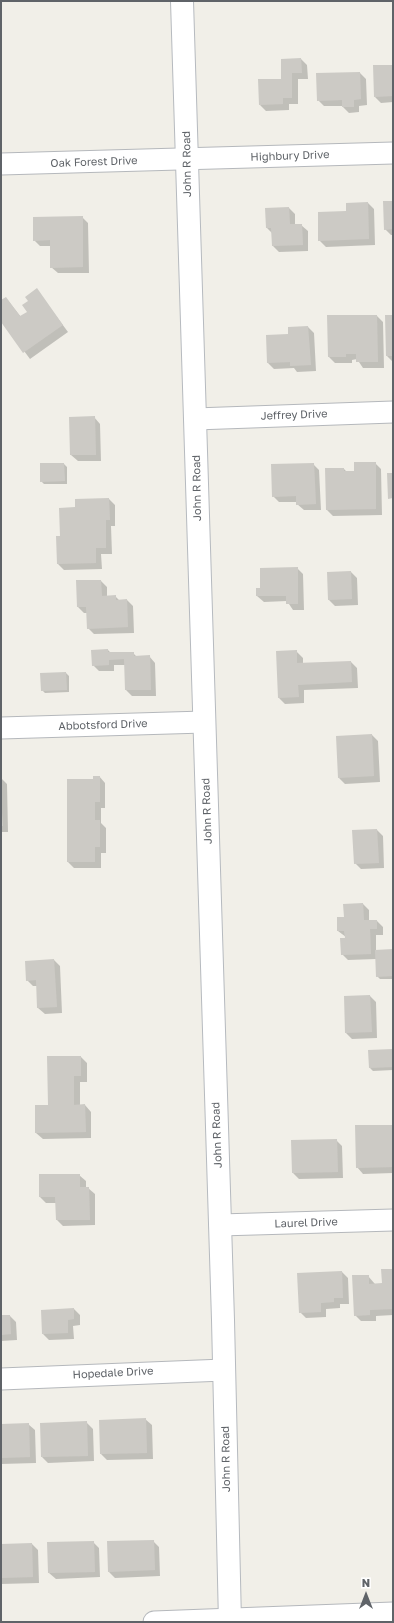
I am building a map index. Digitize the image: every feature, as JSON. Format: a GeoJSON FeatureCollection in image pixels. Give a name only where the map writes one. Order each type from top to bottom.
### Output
{"type":"FeatureCollection","features":[{"type":"Feature","properties":{"kind":"main road","name":"John R Road"},"geometry":{"type":"LineString","coordinates":[[182,1],[220,1226],[230,1621]]}},
{"type":"Feature","properties":{"kind":"street","name":"Highbury Drive"},"geometry":{"type":"LineString","coordinates":[[186,159],[393,152]]}},
{"type":"Feature","properties":{"kind":"street","name":"Oak Forest Drive"},"geometry":{"type":"LineString","coordinates":[[1,164],[186,159]]}},
{"type":"Feature","properties":{"kind":"street","name":"Jeffrey Drive"},"geometry":{"type":"LineString","coordinates":[[195,419],[393,412]]}},
{"type":"Feature","properties":{"kind":"street","name":"Abbotsford Drive"},"geometry":{"type":"LineString","coordinates":[[1,728],[204,722]]}},
{"type":"Feature","properties":{"kind":"street","name":"Laurel Drive"},"geometry":{"type":"LineString","coordinates":[[220,1226],[393,1220]]}},
{"type":"Feature","properties":{"kind":"street","name":"Hopedale Drive"},"geometry":{"type":"LineString","coordinates":[[1,1379],[224,1370]]}},
{"type":"Feature","properties":{"kind":"street"},"geometry":{"type":"LineString","coordinates":[[154,1622],[230,1621],[393,1613]]}},
{"type":"Feature","properties":{"kind":"building"},"geometry":{"type":"Polygon","coordinates":[[[301,58],[302,73],[292,73],[292,98],[283,98],[283,104],[259,105],[258,79],[281,79],[281,59],[301,58]]]}},
{"type":"Feature","properties":{"kind":"building"},"geometry":{"type":"Polygon","coordinates":[[[373,65],[393,65],[393,96],[374,97],[373,65]]]}},
{"type":"Feature","properties":{"kind":"building"},"geometry":{"type":"Polygon","coordinates":[[[360,72],[361,99],[354,100],[354,107],[342,107],[342,100],[317,101],[316,73],[360,72]]]}},
{"type":"Feature","properties":{"kind":"building"},"geometry":{"type":"Polygon","coordinates":[[[383,201],[393,201],[393,229],[384,230],[383,201]]]}},
{"type":"Feature","properties":{"kind":"building"},"geometry":{"type":"Polygon","coordinates":[[[368,202],[369,239],[318,241],[318,212],[346,211],[346,203],[368,202]]]}},
{"type":"Feature","properties":{"kind":"building"},"geometry":{"type":"Polygon","coordinates":[[[289,207],[290,224],[302,224],[303,245],[272,246],[271,228],[266,228],[265,208],[289,207]]]}},
{"type":"Feature","properties":{"kind":"building"},"geometry":{"type":"Polygon","coordinates":[[[83,216],[83,267],[50,268],[50,240],[33,241],[33,217],[83,216]]]}},
{"type":"Feature","properties":{"kind":"building"},"geometry":{"type":"Polygon","coordinates":[[[37,288],[63,325],[23,353],[1,322],[1,300],[6,297],[20,316],[27,312],[22,305],[28,301],[25,297],[37,288]]]}},
{"type":"Feature","properties":{"kind":"building"},"geometry":{"type":"Polygon","coordinates":[[[327,315],[377,315],[378,362],[356,362],[356,354],[346,354],[346,357],[328,357],[327,315]]]}},
{"type":"Feature","properties":{"kind":"building"},"geometry":{"type":"Polygon","coordinates":[[[385,315],[393,315],[393,356],[386,356],[385,315]]]}},
{"type":"Feature","properties":{"kind":"building"},"geometry":{"type":"Polygon","coordinates":[[[308,326],[311,365],[290,366],[290,362],[267,363],[266,335],[288,334],[288,327],[308,326]]]}},
{"type":"Feature","properties":{"kind":"building"},"geometry":{"type":"Polygon","coordinates":[[[95,416],[96,455],[70,455],[69,417],[95,416]]]}},
{"type":"Feature","properties":{"kind":"building"},"geometry":{"type":"Polygon","coordinates":[[[354,462],[376,462],[376,509],[326,510],[325,468],[344,468],[344,471],[354,471],[354,462]]]}},
{"type":"Feature","properties":{"kind":"building"},"geometry":{"type":"Polygon","coordinates":[[[40,463],[64,463],[65,481],[40,482],[40,463]]]}},
{"type":"Feature","properties":{"kind":"building"},"geometry":{"type":"Polygon","coordinates":[[[314,463],[316,504],[296,505],[296,496],[272,497],[271,464],[314,463]]]}},
{"type":"Feature","properties":{"kind":"building"},"geometry":{"type":"Polygon","coordinates":[[[387,473],[393,473],[393,498],[388,499],[387,473]]]}},
{"type":"Feature","properties":{"kind":"building"},"geometry":{"type":"Polygon","coordinates":[[[109,498],[110,520],[106,520],[106,548],[96,548],[96,563],[57,564],[56,536],[60,536],[59,508],[75,507],[75,499],[109,498]]]}},
{"type":"Feature","properties":{"kind":"building"},"geometry":{"type":"Polygon","coordinates":[[[298,567],[298,604],[286,604],[286,596],[256,596],[256,588],[260,588],[260,568],[298,567]]]}},
{"type":"Feature","properties":{"kind":"building"},"geometry":{"type":"Polygon","coordinates":[[[351,571],[352,599],[328,600],[327,572],[351,571]]]}},
{"type":"Feature","properties":{"kind":"building"},"geometry":{"type":"Polygon","coordinates":[[[76,580],[101,580],[102,596],[116,595],[116,600],[127,599],[128,627],[87,629],[86,607],[77,607],[76,580]]]}},
{"type":"Feature","properties":{"kind":"building"},"geometry":{"type":"Polygon","coordinates":[[[108,649],[108,652],[134,652],[134,656],[150,655],[151,690],[125,690],[124,659],[109,660],[109,665],[92,666],[91,650],[108,649]]]}},
{"type":"Feature","properties":{"kind":"building"},"geometry":{"type":"Polygon","coordinates":[[[297,650],[297,663],[351,661],[352,682],[298,685],[299,697],[278,698],[276,651],[297,650]]]}},
{"type":"Feature","properties":{"kind":"building"},"geometry":{"type":"Polygon","coordinates":[[[66,672],[67,690],[41,691],[40,673],[66,672]]]}},
{"type":"Feature","properties":{"kind":"building"},"geometry":{"type":"Polygon","coordinates":[[[372,734],[374,776],[338,778],[336,736],[372,734]]]}},
{"type":"Feature","properties":{"kind":"building"},"geometry":{"type":"Polygon","coordinates":[[[93,776],[100,776],[100,802],[95,802],[95,820],[100,820],[100,847],[95,847],[95,862],[67,862],[67,779],[93,779],[93,776]]]}},
{"type":"Feature","properties":{"kind":"building"},"geometry":{"type":"Polygon","coordinates":[[[2,813],[3,826],[1,826],[2,813]]]}},
{"type":"Feature","properties":{"kind":"building"},"geometry":{"type":"Polygon","coordinates":[[[377,829],[379,863],[354,864],[352,830],[377,829]]]}},
{"type":"Feature","properties":{"kind":"building"},"geometry":{"type":"Polygon","coordinates":[[[363,903],[364,920],[377,920],[377,929],[370,929],[371,954],[341,955],[340,938],[345,938],[344,931],[337,931],[337,917],[344,917],[343,904],[363,903]]]}},
{"type":"Feature","properties":{"kind":"building"},"geometry":{"type":"Polygon","coordinates":[[[393,949],[393,976],[376,977],[375,950],[393,949]]]}},
{"type":"Feature","properties":{"kind":"building"},"geometry":{"type":"Polygon","coordinates":[[[54,959],[57,1007],[37,1008],[36,980],[26,981],[25,961],[54,959]]]}},
{"type":"Feature","properties":{"kind":"building"},"geometry":{"type":"Polygon","coordinates":[[[370,995],[372,1032],[345,1033],[344,996],[370,995]]]}},
{"type":"Feature","properties":{"kind":"building"},"geometry":{"type":"Polygon","coordinates":[[[393,1049],[393,1067],[369,1068],[368,1050],[393,1049]]]}},
{"type":"Feature","properties":{"kind":"building"},"geometry":{"type":"Polygon","coordinates":[[[47,1056],[81,1056],[81,1076],[74,1076],[74,1105],[85,1104],[86,1132],[35,1133],[35,1105],[48,1105],[47,1056]]]}},
{"type":"Feature","properties":{"kind":"building"},"geometry":{"type":"Polygon","coordinates":[[[355,1125],[393,1125],[393,1167],[356,1168],[355,1125]]]}},
{"type":"Feature","properties":{"kind":"building"},"geometry":{"type":"Polygon","coordinates":[[[337,1139],[338,1172],[292,1173],[291,1140],[337,1139]]]}},
{"type":"Feature","properties":{"kind":"building"},"geometry":{"type":"Polygon","coordinates":[[[39,1174],[80,1174],[80,1187],[89,1187],[90,1220],[56,1220],[55,1197],[39,1197],[39,1174]]]}},
{"type":"Feature","properties":{"kind":"building"},"geometry":{"type":"Polygon","coordinates":[[[381,1269],[393,1269],[393,1309],[370,1310],[370,1315],[354,1316],[352,1275],[369,1275],[369,1284],[382,1283],[381,1269]]]}},
{"type":"Feature","properties":{"kind":"building"},"geometry":{"type":"Polygon","coordinates":[[[342,1271],[343,1298],[334,1298],[334,1302],[321,1303],[321,1312],[299,1313],[297,1273],[342,1271]]]}},
{"type":"Feature","properties":{"kind":"building"},"geometry":{"type":"Polygon","coordinates":[[[74,1308],[74,1319],[68,1320],[68,1333],[42,1334],[41,1310],[74,1308]]]}},
{"type":"Feature","properties":{"kind":"building"},"geometry":{"type":"Polygon","coordinates":[[[1,1315],[10,1315],[11,1334],[1,1335],[1,1315]]]}},
{"type":"Feature","properties":{"kind":"building"},"geometry":{"type":"Polygon","coordinates":[[[146,1418],[147,1453],[100,1454],[99,1420],[146,1418]]]}},
{"type":"Feature","properties":{"kind":"building"},"geometry":{"type":"Polygon","coordinates":[[[87,1421],[88,1456],[41,1457],[40,1423],[87,1421]]]}},
{"type":"Feature","properties":{"kind":"building"},"geometry":{"type":"Polygon","coordinates":[[[29,1423],[30,1457],[1,1458],[1,1424],[29,1423]]]}},
{"type":"Feature","properties":{"kind":"building"},"geometry":{"type":"Polygon","coordinates":[[[154,1540],[155,1570],[108,1572],[107,1541],[154,1540]]]}},
{"type":"Feature","properties":{"kind":"building"},"geometry":{"type":"Polygon","coordinates":[[[94,1541],[95,1572],[48,1573],[47,1542],[94,1541]]]}},
{"type":"Feature","properties":{"kind":"building"},"geometry":{"type":"Polygon","coordinates":[[[32,1543],[33,1577],[1,1578],[1,1544],[32,1543]]]}}]}
